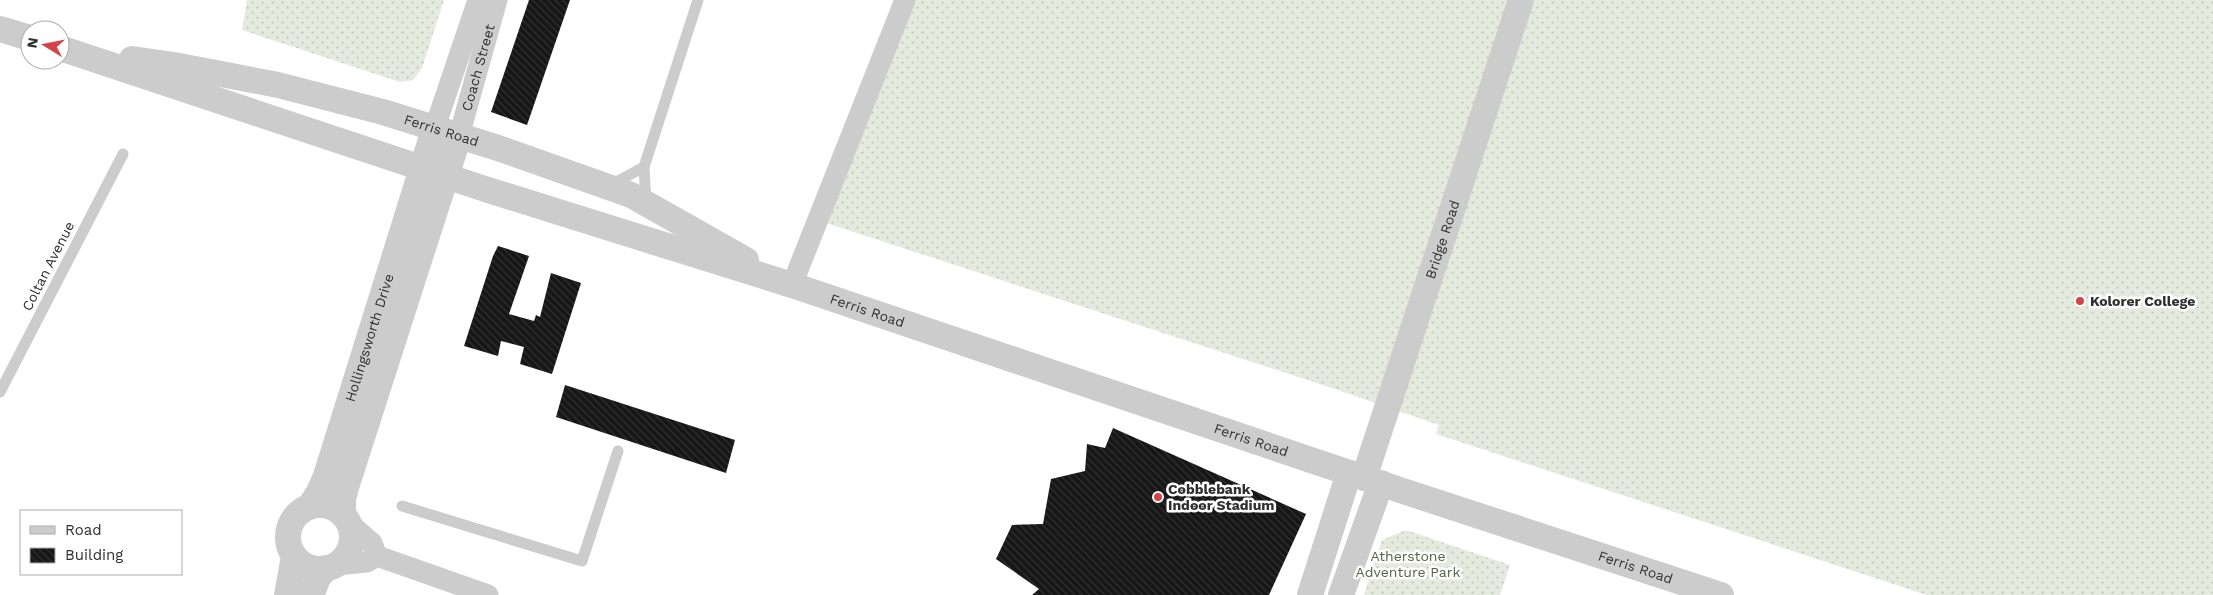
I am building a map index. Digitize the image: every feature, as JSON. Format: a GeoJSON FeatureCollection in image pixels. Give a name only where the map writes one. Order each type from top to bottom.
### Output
{"type":"FeatureCollection","features":[{"type":"Feature","properties":{"kind":"street","name":"Coach Street"},"geometry":{"type":"LineString","coordinates":[[435,128],[478,0]]}},
{"type":"Feature","properties":{"kind":"street","name":"Coach Street"},"geometry":{"type":"LineString","coordinates":[[459,136],[497,0]]}},
{"type":"Feature","properties":{"kind":"street"},"geometry":{"type":"LineString","coordinates":[[786,284],[905,0]]}},
{"type":"Feature","properties":{"kind":"street","name":"Bridge Road"},"geometry":{"type":"LineString","coordinates":[[1342,595],[1365,478],[1521,0]]}},
{"type":"Feature","properties":{"kind":"street"},"geometry":{"type":"LineString","coordinates":[[0,29],[20,35]]}},
{"type":"Feature","properties":{"kind":"street","name":"Ferris Road"},"geometry":{"type":"LineString","coordinates":[[70,50],[174,64],[278,86],[383,112],[435,128],[631,195],[708,237],[786,284]]}},
{"type":"Feature","properties":{"kind":"street","name":"Ferris Road"},"geometry":{"type":"LineString","coordinates":[[70,51],[446,176],[786,284],[1721,595]]}},
{"type":"Feature","properties":{"kind":"street","name":"Hollingsworth Drive"},"geometry":{"type":"LineString","coordinates":[[310,506],[326,476],[435,128]]}},
{"type":"Feature","properties":{"kind":"street","name":"Hollingsworth Drive"},"geometry":{"type":"LineString","coordinates":[[346,519],[343,499],[347,484],[459,136]]}},
{"type":"Feature","properties":{"kind":"street","name":"Bridge Road"},"geometry":{"type":"LineString","coordinates":[[1310,595],[1365,478]]}},
{"type":"Feature","properties":{"kind":"street"},"geometry":{"type":"LineString","coordinates":[[287,595],[294,556],[288,540],[291,523],[302,510],[310,506],[328,506],[346,519],[372,544],[377,556],[488,595]]}},
{"type":"Feature","properties":{"kind":"street"},"geometry":{"type":"LineString","coordinates":[[311,595],[318,578],[349,551],[352,542],[346,519]]}},
{"type":"Feature","properties":{"kind":"street"},"geometry":{"type":"LineString","coordinates":[[294,556],[308,567],[367,562],[377,556]]}},
{"type":"Feature","properties":{"kind":"lane"},"geometry":{"type":"LineString","coordinates":[[646,203],[644,166],[698,0]]}},
{"type":"Feature","properties":{"kind":"lane","name":"Coltan Avenue"},"geometry":{"type":"LineString","coordinates":[[0,392],[123,154]]}},
{"type":"Feature","properties":{"kind":"lane"},"geometry":{"type":"LineString","coordinates":[[608,186],[644,166]]}},
{"type":"Feature","properties":{"kind":"lane"},"geometry":{"type":"LineString","coordinates":[[402,506],[582,561],[618,451]]}},
{"type":"Feature","properties":{"kind":"green space"},"geometry":{"type":"Polygon","coordinates":[[[247,0],[444,0],[422,68],[413,80],[400,82],[242,30],[247,0]]]}},
{"type":"Feature","properties":{"kind":"green space"},"geometry":{"type":"Polygon","coordinates":[[[910,0],[2213,0],[2213,595],[1927,595],[1436,434],[1439,425],[1329,387],[823,222],[910,0]]]}},
{"type":"Feature","properties":{"kind":"green space","name":"Atherstone Adventure Park"},"geometry":{"type":"Polygon","coordinates":[[[1406,530],[1510,565],[1500,595],[1364,595],[1382,540],[1406,530]]]}},
{"type":"Feature","properties":{"kind":"building"},"geometry":{"type":"Polygon","coordinates":[[[529,0],[570,0],[527,125],[491,112],[529,0]]]}},
{"type":"Feature","properties":{"kind":"building"},"geometry":{"type":"Polygon","coordinates":[[[498,246],[529,256],[509,314],[534,321],[536,315],[540,317],[551,273],[581,283],[552,374],[520,364],[524,347],[501,341],[498,356],[464,346],[493,256],[498,246]]]}},
{"type":"Feature","properties":{"kind":"building"},"geometry":{"type":"Polygon","coordinates":[[[565,385],[735,440],[726,473],[556,417],[565,385]]]}},
{"type":"Feature","properties":{"kind":"building","name":"Cobblebank Indoor Stadium"},"geometry":{"type":"Polygon","coordinates":[[[1113,428],[1306,514],[1269,595],[1032,595],[1039,589],[996,559],[1012,525],[1043,524],[1051,479],[1085,471],[1087,444],[1105,448],[1113,428]]]}},
{"type":"Feature","properties":{"kind":"place","name":"Kolorer College"},"geometry":{"type":"Point","coordinates":[2080,301]}},
{"type":"Feature","properties":{"kind":"place","name":"Cobblebank Indoor Stadium"},"geometry":{"type":"Point","coordinates":[1158,497]}}]}
